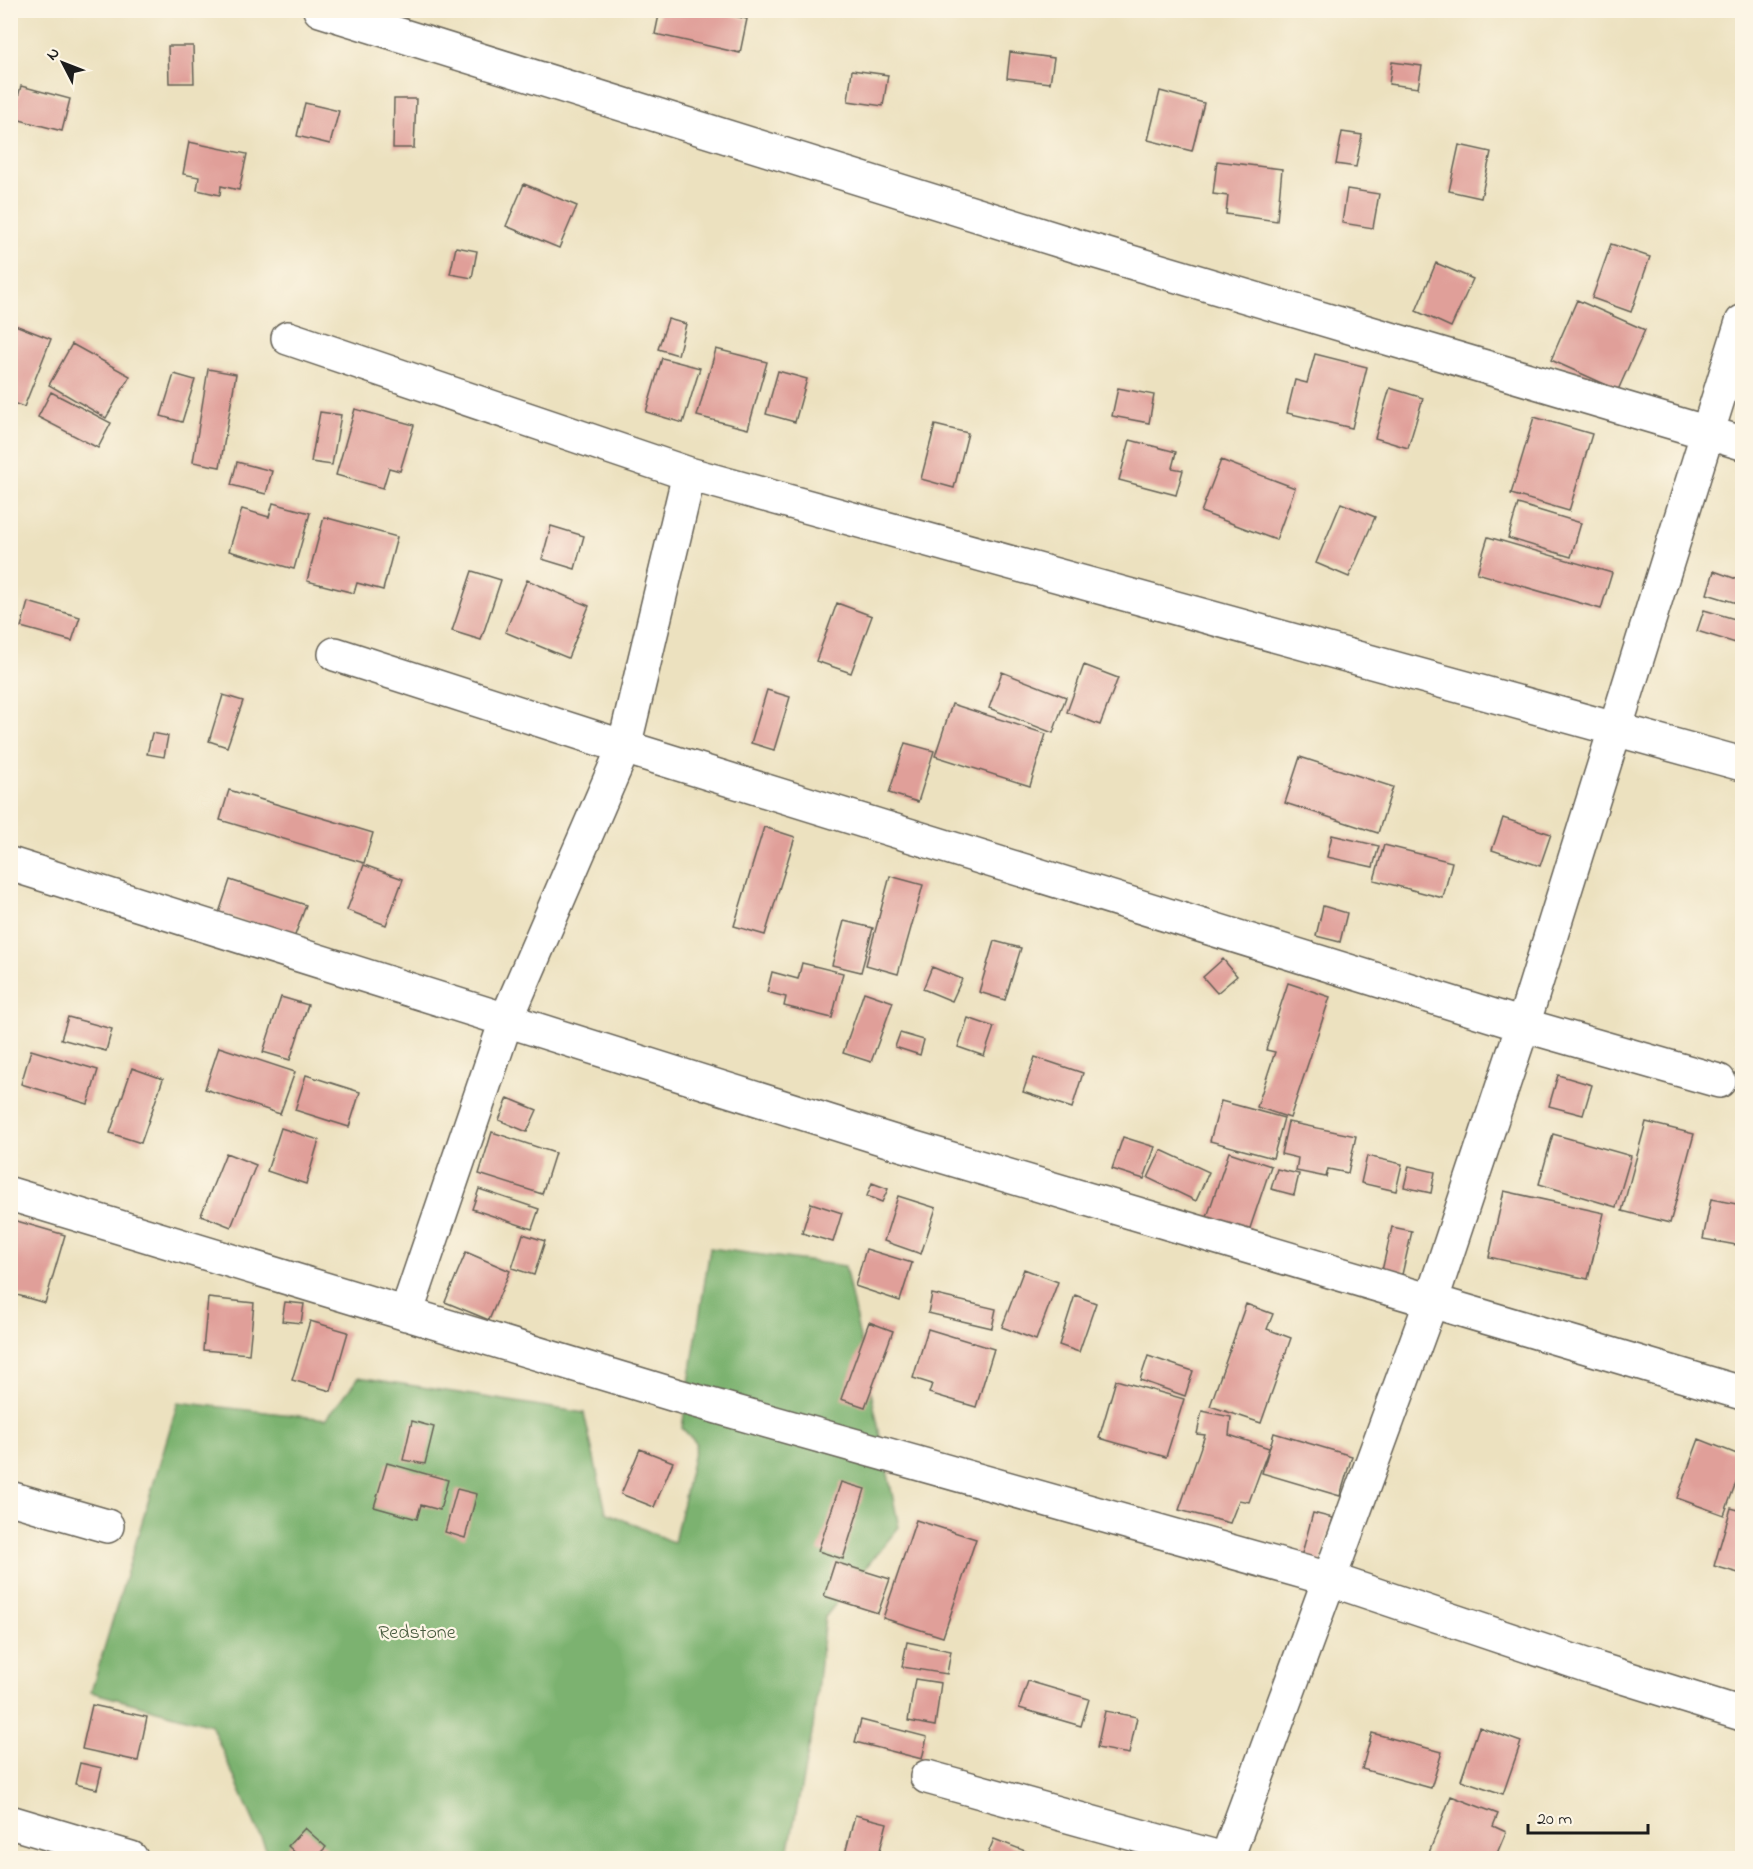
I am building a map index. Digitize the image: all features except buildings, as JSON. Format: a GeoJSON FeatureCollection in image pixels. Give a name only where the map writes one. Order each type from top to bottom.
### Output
{"type":"FeatureCollection","features":[{"type":"Feature","properties":{"kind":"street"},"geometry":{"type":"LineString","coordinates":[[320,10],[1091,251],[1743,443]]}},
{"type":"Feature","properties":{"kind":"street"},"geometry":{"type":"LineString","coordinates":[[1227,1858],[1432,1299],[1524,1025],[1743,322]]}},
{"type":"Feature","properties":{"kind":"street"},"geometry":{"type":"LineString","coordinates":[[288,338],[689,474],[1743,764]]}},
{"type":"Feature","properties":{"kind":"street"},"geometry":{"type":"LineString","coordinates":[[406,1314],[507,1018],[624,747],[689,474]]}},
{"type":"Feature","properties":{"kind":"street"},"geometry":{"type":"LineString","coordinates":[[335,654],[624,747],[1524,1025],[1719,1081]]}},
{"type":"Feature","properties":{"kind":"street"},"geometry":{"type":"LineString","coordinates":[[10,864],[507,1018],[891,1141],[1432,1299],[1743,1393]]}},
{"type":"Feature","properties":{"kind":"street"},"geometry":{"type":"LineString","coordinates":[[10,1194],[675,1395],[1329,1579],[1594,1668],[1743,1714]]}},
{"type":"Feature","properties":{"kind":"street"},"geometry":{"type":"LineString","coordinates":[[10,1498],[107,1526]]}},
{"type":"Feature","properties":{"kind":"street"},"geometry":{"type":"LineString","coordinates":[[927,1778],[1220,1858]]}},
{"type":"Feature","properties":{"kind":"street"},"geometry":{"type":"LineString","coordinates":[[10,1822],[130,1858]]}},
{"type":"Feature","properties":{"kind":"green space","name":"Redstone"},"geometry":{"type":"Polygon","coordinates":[[[710,1248],[845,1266],[899,1527],[825,1617],[813,1728],[787,1858],[270,1858],[211,1725],[91,1692],[178,1402],[326,1419],[359,1377],[584,1413],[606,1512],[674,1543],[696,1443],[682,1428],[710,1248]]]}}]}
